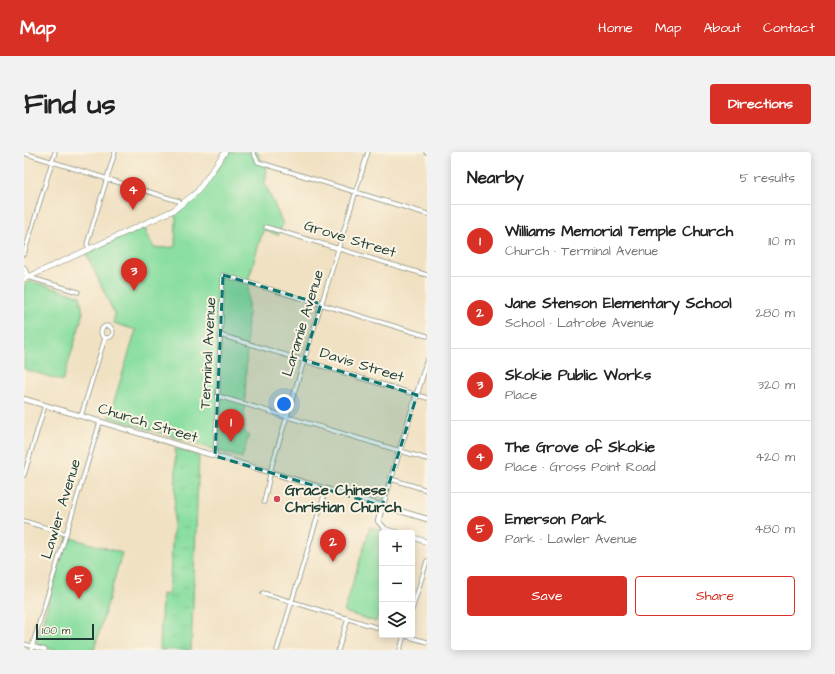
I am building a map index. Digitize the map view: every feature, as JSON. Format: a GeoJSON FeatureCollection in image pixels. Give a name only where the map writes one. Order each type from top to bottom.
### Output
{"type":"FeatureCollection","features":[{"type":"Feature","properties":{"kind":"main road"},"geometry":{"type":"LineString","coordinates":[[25,276],[181,205],[197,192],[225,152]]}},
{"type":"Feature","properties":{"kind":"street"},"geometry":{"type":"LineString","coordinates":[[24,254],[55,152]]}},
{"type":"Feature","properties":{"kind":"street"},"geometry":{"type":"LineString","coordinates":[[89,248],[87,244],[115,152]]}},
{"type":"Feature","properties":{"kind":"street"},"geometry":{"type":"LineString","coordinates":[[253,152],[258,162],[427,214]]}},
{"type":"Feature","properties":{"kind":"street","name":"Laramie Avenue"},"geometry":{"type":"LineString","coordinates":[[264,502],[287,417],[368,152]]}},
{"type":"Feature","properties":{"kind":"street"},"geometry":{"type":"LineString","coordinates":[[24,153],[176,200],[179,201],[181,205]]}},
{"type":"Feature","properties":{"kind":"street","name":"Grove Street"},"geometry":{"type":"LineString","coordinates":[[266,226],[427,275]]}},
{"type":"Feature","properties":{"kind":"street"},"geometry":{"type":"LineString","coordinates":[[24,267],[25,276],[78,292]]}},
{"type":"Feature","properties":{"kind":"street","name":"Terminal Avenue"},"geometry":{"type":"LineString","coordinates":[[215,456],[223,275],[321,304]]}},
{"type":"Feature","properties":{"kind":"street"},"geometry":{"type":"LineString","coordinates":[[321,304],[427,336]]}},
{"type":"Feature","properties":{"kind":"street","name":"Davis Street"},"geometry":{"type":"LineString","coordinates":[[220,335],[427,398]]}},
{"type":"Feature","properties":{"kind":"street"},"geometry":{"type":"LineString","coordinates":[[81,416],[105,338]]}},
{"type":"Feature","properties":{"kind":"street"},"geometry":{"type":"LineString","coordinates":[[388,530],[384,529],[379,524],[382,506],[427,361]]}},
{"type":"Feature","properties":{"kind":"street"},"geometry":{"type":"LineString","coordinates":[[218,396],[427,459]]}},
{"type":"Feature","properties":{"kind":"street","name":"Church Street"},"geometry":{"type":"LineString","coordinates":[[24,399],[427,519]]}},
{"type":"Feature","properties":{"kind":"street"},"geometry":{"type":"LineString","coordinates":[[24,475],[45,405]]}},
{"type":"Feature","properties":{"kind":"street","name":"Lawler Avenue"},"geometry":{"type":"LineString","coordinates":[[32,648],[100,422]]}},
{"type":"Feature","properties":{"kind":"street"},"geometry":{"type":"LineString","coordinates":[[391,479],[427,490]]}},
{"type":"Feature","properties":{"kind":"street"},"geometry":{"type":"LineString","coordinates":[[276,650],[326,489]]}},
{"type":"Feature","properties":{"kind":"street"},"geometry":{"type":"LineString","coordinates":[[24,521],[66,534]]}},
{"type":"Feature","properties":{"kind":"street"},"geometry":{"type":"LineString","coordinates":[[415,538],[427,542]]}},
{"type":"Feature","properties":{"kind":"street"},"geometry":{"type":"LineString","coordinates":[[414,602],[427,561]]}},
{"type":"Feature","properties":{"kind":"street"},"geometry":{"type":"LineString","coordinates":[[263,593],[379,628]]}},
{"type":"Feature","properties":{"kind":"street"},"geometry":{"type":"LineString","coordinates":[[338,650],[348,619]]}},
{"type":"Feature","properties":{"kind":"street"},"geometry":{"type":"LineString","coordinates":[[400,650],[403,638]]}},
{"type":"Feature","properties":{"kind":"street"},"geometry":{"type":"LineString","coordinates":[[414,638],[427,642]]}},
{"type":"Feature","properties":{"kind":"street"},"geometry":{"type":"LineString","coordinates":[[24,644],[32,648],[45,650]]}},
{"type":"Feature","properties":{"kind":"highlighted area"},"geometry":{"type":"Polygon","coordinates":[[[223,275],[321,304],[304,360],[417,395],[382,506],[215,456],[223,275]]]}},
{"type":"Feature","properties":{"kind":"green space"},"geometry":{"type":"Polygon","coordinates":[[[230,152],[257,152],[267,170],[265,184],[283,224],[278,235],[263,230],[249,278],[244,432],[249,435],[242,458],[109,417],[136,330],[113,323],[115,315],[86,253],[144,227],[154,248],[175,247],[176,218],[174,214],[199,193],[230,152]]]}},
{"type":"Feature","properties":{"kind":"green space"},"geometry":{"type":"Polygon","coordinates":[[[30,281],[80,296],[83,314],[63,381],[24,369],[24,285],[30,281]]]}},
{"type":"Feature","properties":{"kind":"green space"},"geometry":{"type":"Polygon","coordinates":[[[175,448],[199,456],[191,650],[160,650],[162,594],[169,595],[176,477],[175,448]]]}},
{"type":"Feature","properties":{"kind":"green space"},"geometry":{"type":"Polygon","coordinates":[[[370,527],[380,530],[379,612],[376,622],[344,612],[370,527]]]}},
{"type":"Feature","properties":{"kind":"green space"},"geometry":{"type":"Polygon","coordinates":[[[68,537],[122,553],[94,650],[53,650],[36,644],[68,537]]]}},
{"type":"Feature","properties":{"kind":"place","name":"The Grove of Skokie"},"geometry":{"type":"Point","coordinates":[133,210]}},
{"type":"Feature","properties":{"kind":"place","name":"Skokie Public Works"},"geometry":{"type":"Point","coordinates":[134,291]}},
{"type":"Feature","properties":{"kind":"place","name":"Williams Memorial Temple Church"},"geometry":{"type":"Point","coordinates":[231,442]}},
{"type":"Feature","properties":{"kind":"place","name":"Grace Chinese Christian Church"},"geometry":{"type":"Point","coordinates":[277,499]}},
{"type":"Feature","properties":{"kind":"place","name":"Jane Stenson Elementary School"},"geometry":{"type":"Point","coordinates":[333,562]}},
{"type":"Feature","properties":{"kind":"place","name":"Emerson Park"},"geometry":{"type":"Point","coordinates":[79,599]}}]}
